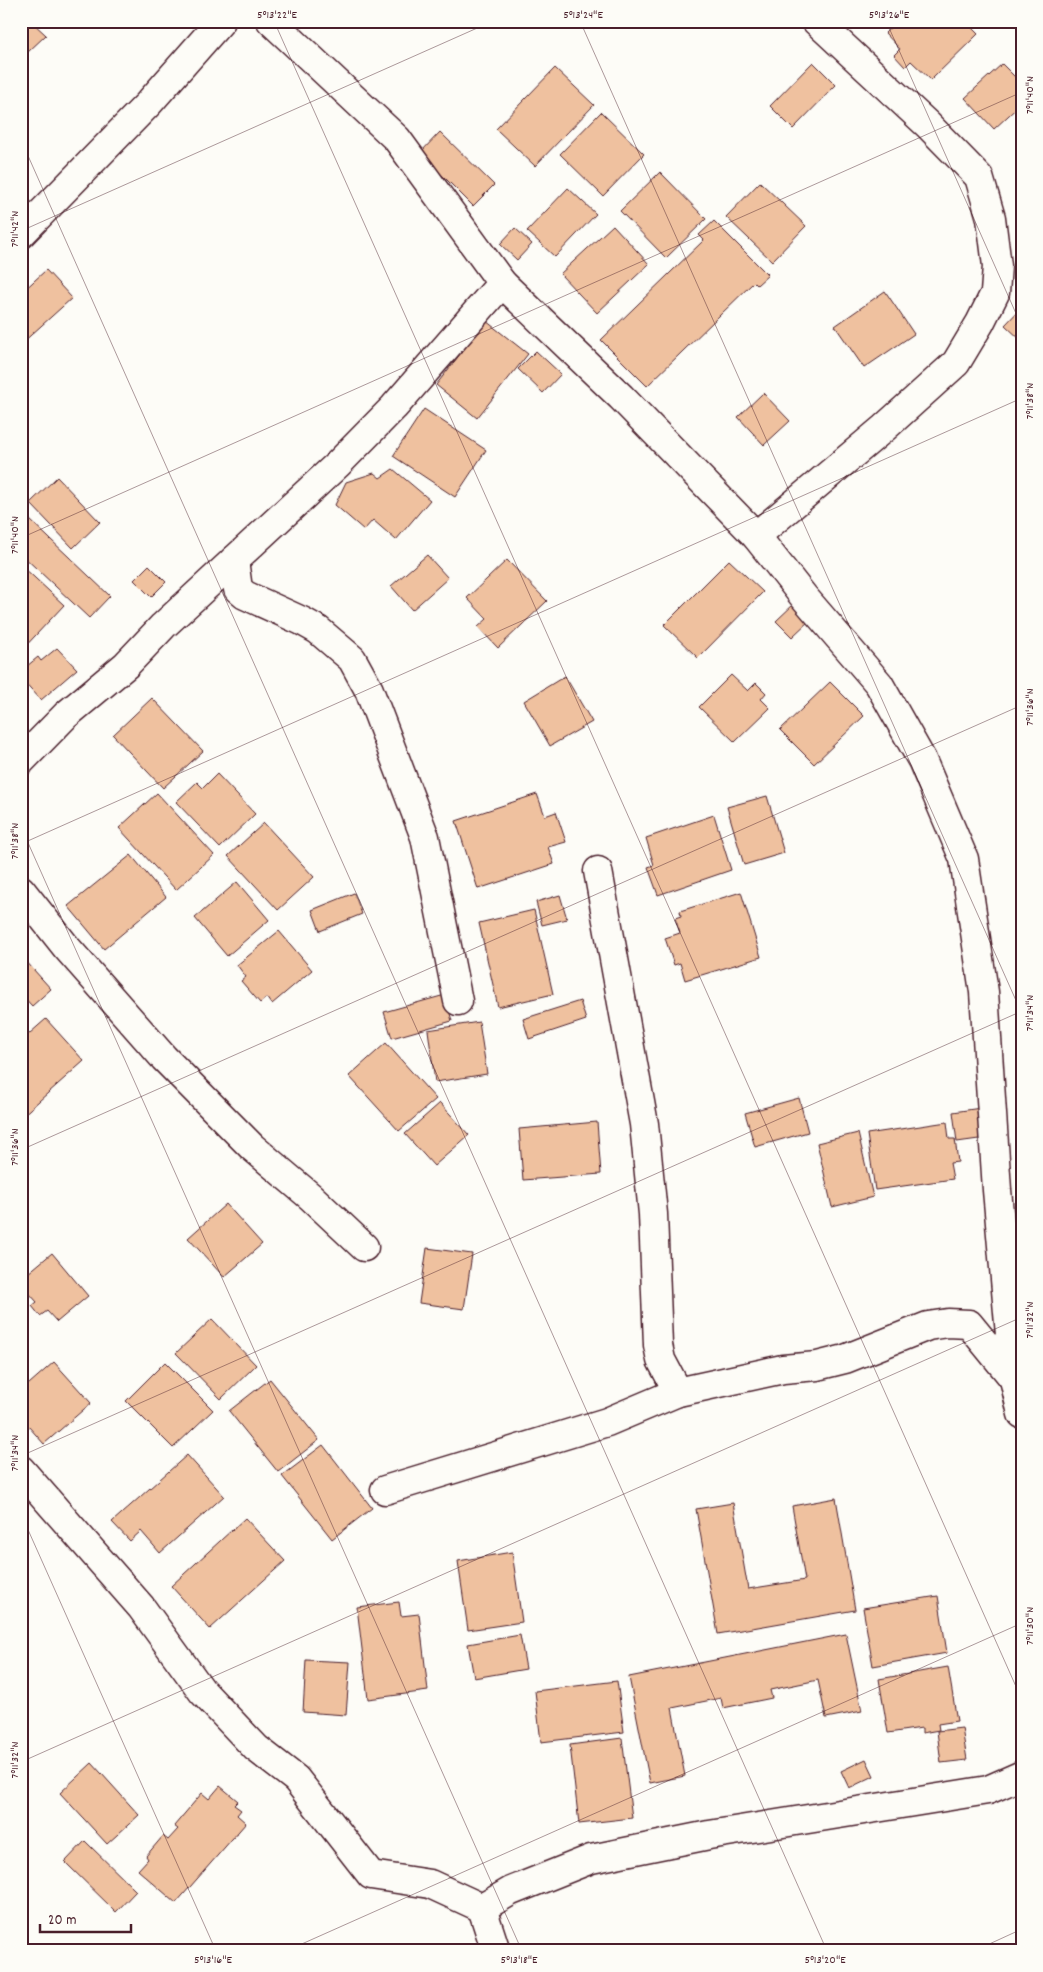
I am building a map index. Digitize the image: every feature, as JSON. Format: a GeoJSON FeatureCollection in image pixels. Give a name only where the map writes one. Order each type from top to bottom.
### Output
{"type":"FeatureCollection","features":[{"type":"Feature","properties":{"kind":"street"},"geometry":{"type":"LineString","coordinates":[[21,234],[148,104],[221,21]]}},
{"type":"Feature","properties":{"kind":"street"},"geometry":{"type":"LineString","coordinates":[[271,21],[397,139],[502,283],[621,396],[756,536],[804,597],[879,684],[922,760],[964,859],[984,992],[997,1190],[1014,1379],[1022,1414]]}},
{"type":"Feature","properties":{"kind":"street"},"geometry":{"type":"LineString","coordinates":[[756,536],[884,428],[956,363],[995,293],[997,266],[991,218],[979,177],[928,125],[816,21]]}},
{"type":"Feature","properties":{"kind":"street"},"geometry":{"type":"LineString","coordinates":[[21,761],[66,715],[126,665],[163,626],[338,464],[394,407],[502,283]]}},
{"type":"Feature","properties":{"kind":"street"},"geometry":{"type":"LineString","coordinates":[[234,560],[238,588],[245,595],[302,620],[318,630],[352,659],[369,690],[425,837],[458,1001]]}},
{"type":"Feature","properties":{"kind":"street"},"geometry":{"type":"LineString","coordinates":[[598,871],[644,1124],[653,1214],[660,1360],[678,1392]]}},
{"type":"Feature","properties":{"kind":"street"},"geometry":{"type":"LineString","coordinates":[[21,890],[67,948],[164,1058],[252,1147],[311,1197],[364,1247]]}},
{"type":"Feature","properties":{"kind":"street"},"geometry":{"type":"LineString","coordinates":[[385,1490],[607,1422],[678,1392],[846,1359],[928,1326],[948,1323],[969,1324],[1014,1379]]}},
{"type":"Feature","properties":{"kind":"street"},"geometry":{"type":"LineString","coordinates":[[21,1470],[141,1606],[202,1691],[256,1748],[296,1779],[371,1875],[430,1884],[482,1908],[496,1951]]}},
{"type":"Feature","properties":{"kind":"street"},"geometry":{"type":"LineString","coordinates":[[482,1908],[510,1891],[591,1859],[709,1835],[988,1790],[1022,1775]]}},
{"type":"Feature","properties":{"kind":"building"},"geometry":{"type":"Polygon","coordinates":[[[897,21],[965,21],[978,34],[931,80],[911,61],[905,67],[894,55],[900,49],[885,33],[897,21]]]}},
{"type":"Feature","properties":{"kind":"building"},"geometry":{"type":"Polygon","coordinates":[[[32,22],[46,35],[28,52],[21,46],[21,32],[32,22]]]}},
{"type":"Feature","properties":{"kind":"building"},"geometry":{"type":"Polygon","coordinates":[[[813,62],[836,85],[793,129],[770,106],[813,62]]]}},
{"type":"Feature","properties":{"kind":"building"},"geometry":{"type":"Polygon","coordinates":[[[1002,64],[1022,84],[1022,103],[994,129],[965,98],[1002,64]]]}},
{"type":"Feature","properties":{"kind":"building"},"geometry":{"type":"Polygon","coordinates":[[[555,68],[594,105],[535,166],[496,129],[555,68]]]}},
{"type":"Feature","properties":{"kind":"building"},"geometry":{"type":"Polygon","coordinates":[[[601,112],[644,154],[603,196],[560,154],[601,112]]]}},
{"type":"Feature","properties":{"kind":"building"},"geometry":{"type":"Polygon","coordinates":[[[440,132],[494,185],[473,206],[420,153],[440,132]]]}},
{"type":"Feature","properties":{"kind":"building"},"geometry":{"type":"Polygon","coordinates":[[[660,172],[706,219],[666,258],[620,211],[660,172]]]}},
{"type":"Feature","properties":{"kind":"building"},"geometry":{"type":"Polygon","coordinates":[[[760,182],[806,226],[772,261],[726,217],[760,182]]]}},
{"type":"Feature","properties":{"kind":"building"},"geometry":{"type":"Polygon","coordinates":[[[568,188],[596,214],[555,257],[527,231],[568,188]]]}},
{"type":"Feature","properties":{"kind":"building"},"geometry":{"type":"Polygon","coordinates":[[[714,221],[768,275],[757,285],[754,282],[647,386],[601,340],[704,240],[699,235],[714,221]]]}},
{"type":"Feature","properties":{"kind":"building"},"geometry":{"type":"Polygon","coordinates":[[[613,225],[649,264],[597,313],[560,274],[613,225]]]}},
{"type":"Feature","properties":{"kind":"building"},"geometry":{"type":"Polygon","coordinates":[[[515,228],[532,244],[517,260],[500,244],[515,228]]]}},
{"type":"Feature","properties":{"kind":"building"},"geometry":{"type":"Polygon","coordinates":[[[46,270],[72,298],[21,344],[21,293],[46,270]]]}},
{"type":"Feature","properties":{"kind":"building"},"geometry":{"type":"Polygon","coordinates":[[[885,291],[914,334],[864,368],[835,326],[885,291]]]}},
{"type":"Feature","properties":{"kind":"building"},"geometry":{"type":"Polygon","coordinates":[[[1022,309],[1022,341],[1005,325],[1022,309]]]}},
{"type":"Feature","properties":{"kind":"building"},"geometry":{"type":"Polygon","coordinates":[[[486,321],[528,354],[477,418],[436,385],[486,321]]]}},
{"type":"Feature","properties":{"kind":"building"},"geometry":{"type":"Polygon","coordinates":[[[536,351],[561,374],[543,393],[518,369],[536,351]]]}},
{"type":"Feature","properties":{"kind":"building"},"geometry":{"type":"Polygon","coordinates":[[[763,393],[790,421],[764,445],[738,417],[763,393]]]}},
{"type":"Feature","properties":{"kind":"building"},"geometry":{"type":"Polygon","coordinates":[[[424,409],[486,450],[455,497],[393,456],[424,409]]]}},
{"type":"Feature","properties":{"kind":"building"},"geometry":{"type":"Polygon","coordinates":[[[393,469],[430,500],[396,540],[373,520],[364,530],[335,505],[346,482],[374,473],[380,478],[393,469]]]}},
{"type":"Feature","properties":{"kind":"building"},"geometry":{"type":"Polygon","coordinates":[[[57,477],[100,522],[73,548],[30,503],[57,477]]]}},
{"type":"Feature","properties":{"kind":"building"},"geometry":{"type":"Polygon","coordinates":[[[29,519],[110,596],[89,618],[21,554],[21,528],[29,519]]]}},
{"type":"Feature","properties":{"kind":"building"},"geometry":{"type":"Polygon","coordinates":[[[427,555],[448,578],[412,610],[391,586],[427,555]]]}},
{"type":"Feature","properties":{"kind":"building"},"geometry":{"type":"Polygon","coordinates":[[[507,560],[547,601],[498,648],[478,627],[487,619],[467,598],[507,560]]]}},
{"type":"Feature","properties":{"kind":"building"},"geometry":{"type":"Polygon","coordinates":[[[729,560],[763,592],[698,658],[664,625],[729,560]]]}},
{"type":"Feature","properties":{"kind":"building"},"geometry":{"type":"Polygon","coordinates":[[[21,565],[64,605],[21,651],[21,565]]]}},
{"type":"Feature","properties":{"kind":"building"},"geometry":{"type":"Polygon","coordinates":[[[149,565],[166,582],[151,597],[134,580],[149,565]]]}},
{"type":"Feature","properties":{"kind":"building"},"geometry":{"type":"Polygon","coordinates":[[[795,603],[811,619],[792,637],[776,621],[795,603]]]}},
{"type":"Feature","properties":{"kind":"building"},"geometry":{"type":"Polygon","coordinates":[[[57,648],[77,669],[41,700],[21,678],[21,671],[38,657],[41,661],[57,648]]]}},
{"type":"Feature","properties":{"kind":"building"},"geometry":{"type":"Polygon","coordinates":[[[731,675],[748,691],[756,683],[766,693],[761,699],[770,708],[735,742],[699,707],[731,675]]]}},
{"type":"Feature","properties":{"kind":"building"},"geometry":{"type":"Polygon","coordinates":[[[565,676],[592,722],[550,746],[524,701],[565,676]]]}},
{"type":"Feature","properties":{"kind":"building"},"geometry":{"type":"Polygon","coordinates":[[[830,682],[864,716],[814,764],[780,730],[830,682]]]}},
{"type":"Feature","properties":{"kind":"building"},"geometry":{"type":"Polygon","coordinates":[[[152,698],[203,751],[163,788],[113,735],[152,698]]]}},
{"type":"Feature","properties":{"kind":"building"},"geometry":{"type":"Polygon","coordinates":[[[217,774],[255,814],[220,848],[176,802],[197,782],[203,788],[217,774]]]}},
{"type":"Feature","properties":{"kind":"building"},"geometry":{"type":"Polygon","coordinates":[[[157,793],[214,855],[176,890],[119,828],[157,793]]]}},
{"type":"Feature","properties":{"kind":"building"},"geometry":{"type":"Polygon","coordinates":[[[537,794],[545,816],[556,812],[566,842],[548,847],[554,864],[478,889],[456,821],[537,794]]]}},
{"type":"Feature","properties":{"kind":"building"},"geometry":{"type":"Polygon","coordinates":[[[767,796],[784,853],[744,865],[727,807],[767,796]]]}},
{"type":"Feature","properties":{"kind":"building"},"geometry":{"type":"Polygon","coordinates":[[[714,815],[731,870],[658,895],[648,867],[654,865],[646,838],[714,815]]]}},
{"type":"Feature","properties":{"kind":"building"},"geometry":{"type":"Polygon","coordinates":[[[264,823],[314,877],[278,910],[228,856],[264,823]]]}},
{"type":"Feature","properties":{"kind":"building"},"geometry":{"type":"Polygon","coordinates":[[[131,855],[166,897],[104,949],[68,906],[131,855]]]}},
{"type":"Feature","properties":{"kind":"building"},"geometry":{"type":"Polygon","coordinates":[[[237,882],[269,920],[227,956],[195,918],[237,882]]]}},
{"type":"Feature","properties":{"kind":"building"},"geometry":{"type":"Polygon","coordinates":[[[741,892],[761,957],[685,980],[680,963],[674,965],[665,938],[680,933],[675,918],[681,916],[680,911],[741,892]]]}},
{"type":"Feature","properties":{"kind":"building"},"geometry":{"type":"Polygon","coordinates":[[[354,893],[362,914],[320,931],[312,910],[354,893]]]}},
{"type":"Feature","properties":{"kind":"building"},"geometry":{"type":"Polygon","coordinates":[[[560,895],[567,919],[542,925],[536,902],[560,895]]]}},
{"type":"Feature","properties":{"kind":"building"},"geometry":{"type":"Polygon","coordinates":[[[534,910],[553,994],[498,1007],[479,923],[534,910]]]}},
{"type":"Feature","properties":{"kind":"building"},"geometry":{"type":"Polygon","coordinates":[[[279,931],[312,970],[272,1004],[267,997],[260,1003],[241,981],[246,977],[237,965],[279,931]]]}},
{"type":"Feature","properties":{"kind":"building"},"geometry":{"type":"Polygon","coordinates":[[[24,959],[51,989],[32,1006],[21,994],[21,962],[24,959]]]}},
{"type":"Feature","properties":{"kind":"building"},"geometry":{"type":"Polygon","coordinates":[[[445,995],[452,1021],[392,1038],[384,1012],[445,995]]]}},
{"type":"Feature","properties":{"kind":"building"},"geometry":{"type":"Polygon","coordinates":[[[580,1001],[586,1020],[529,1039],[523,1019],[580,1001]]]}},
{"type":"Feature","properties":{"kind":"building"},"geometry":{"type":"Polygon","coordinates":[[[46,1019],[84,1061],[21,1117],[21,1041],[46,1019]]]}},
{"type":"Feature","properties":{"kind":"building"},"geometry":{"type":"Polygon","coordinates":[[[479,1022],[487,1074],[435,1082],[428,1030],[479,1022]]]}},
{"type":"Feature","properties":{"kind":"building"},"geometry":{"type":"Polygon","coordinates":[[[386,1043],[436,1099],[399,1131],[349,1076],[386,1043]]]}},
{"type":"Feature","properties":{"kind":"building"},"geometry":{"type":"Polygon","coordinates":[[[799,1098],[808,1132],[755,1147],[745,1113],[799,1098]]]}},
{"type":"Feature","properties":{"kind":"building"},"geometry":{"type":"Polygon","coordinates":[[[440,1103],[469,1135],[434,1166],[405,1134],[440,1103]]]}},
{"type":"Feature","properties":{"kind":"building"},"geometry":{"type":"Polygon","coordinates":[[[981,1108],[986,1138],[957,1142],[953,1112],[981,1108]]]}},
{"type":"Feature","properties":{"kind":"building"},"geometry":{"type":"Polygon","coordinates":[[[597,1122],[601,1174],[523,1180],[519,1129],[597,1122]]]}},
{"type":"Feature","properties":{"kind":"building"},"geometry":{"type":"Polygon","coordinates":[[[947,1122],[949,1139],[955,1139],[958,1162],[950,1163],[953,1179],[875,1190],[867,1134],[947,1122]]]}},
{"type":"Feature","properties":{"kind":"building"},"geometry":{"type":"Polygon","coordinates":[[[858,1133],[873,1197],[832,1207],[817,1143],[858,1133]]]}},
{"type":"Feature","properties":{"kind":"building"},"geometry":{"type":"Polygon","coordinates":[[[226,1204],[262,1244],[224,1277],[188,1238],[226,1204]]]}},
{"type":"Feature","properties":{"kind":"building"},"geometry":{"type":"Polygon","coordinates":[[[427,1248],[472,1254],[464,1309],[419,1303],[427,1248]]]}},
{"type":"Feature","properties":{"kind":"building"},"geometry":{"type":"Polygon","coordinates":[[[52,1253],[88,1296],[57,1322],[47,1311],[40,1316],[32,1306],[37,1302],[21,1284],[21,1279],[52,1253]]]}},
{"type":"Feature","properties":{"kind":"building"},"geometry":{"type":"Polygon","coordinates":[[[212,1319],[256,1365],[221,1399],[176,1353],[212,1319]]]}},
{"type":"Feature","properties":{"kind":"building"},"geometry":{"type":"Polygon","coordinates":[[[54,1362],[91,1403],[44,1444],[21,1418],[21,1391],[54,1362]]]}},
{"type":"Feature","properties":{"kind":"building"},"geometry":{"type":"Polygon","coordinates":[[[165,1362],[213,1410],[173,1448],[126,1401],[165,1362]]]}},
{"type":"Feature","properties":{"kind":"building"},"geometry":{"type":"Polygon","coordinates":[[[270,1379],[319,1440],[278,1472],[229,1411],[270,1379]]]}},
{"type":"Feature","properties":{"kind":"building"},"geometry":{"type":"Polygon","coordinates":[[[323,1445],[372,1508],[332,1539],[282,1476],[323,1445]]]}},
{"type":"Feature","properties":{"kind":"building"},"geometry":{"type":"Polygon","coordinates":[[[187,1455],[224,1496],[160,1553],[141,1531],[130,1541],[112,1522],[187,1455]]]}},
{"type":"Feature","properties":{"kind":"building"},"geometry":{"type":"Polygon","coordinates":[[[836,1498],[855,1610],[718,1634],[696,1509],[733,1503],[748,1589],[805,1580],[792,1506],[836,1498]]]}},
{"type":"Feature","properties":{"kind":"building"},"geometry":{"type":"Polygon","coordinates":[[[245,1518],[285,1561],[210,1629],[171,1586],[245,1518]]]}},
{"type":"Feature","properties":{"kind":"building"},"geometry":{"type":"Polygon","coordinates":[[[512,1552],[522,1622],[468,1630],[458,1561],[512,1552]]]}},
{"type":"Feature","properties":{"kind":"building"},"geometry":{"type":"Polygon","coordinates":[[[938,1596],[947,1653],[873,1666],[863,1608],[938,1596]]]}},
{"type":"Feature","properties":{"kind":"building"},"geometry":{"type":"Polygon","coordinates":[[[399,1602],[401,1616],[419,1614],[428,1691],[368,1699],[357,1607],[399,1602]]]}},
{"type":"Feature","properties":{"kind":"building"},"geometry":{"type":"Polygon","coordinates":[[[846,1634],[862,1711],[826,1718],[818,1680],[770,1690],[772,1698],[723,1708],[721,1698],[672,1708],[685,1776],[650,1783],[629,1677],[846,1634]]]}},
{"type":"Feature","properties":{"kind":"building"},"geometry":{"type":"Polygon","coordinates":[[[520,1635],[526,1669],[474,1678],[468,1644],[520,1635]]]}},
{"type":"Feature","properties":{"kind":"building"},"geometry":{"type":"Polygon","coordinates":[[[306,1660],[350,1662],[346,1715],[303,1712],[306,1660]]]}},
{"type":"Feature","properties":{"kind":"building"},"geometry":{"type":"Polygon","coordinates":[[[948,1667],[957,1721],[938,1724],[939,1730],[922,1733],[922,1728],[888,1733],[879,1679],[948,1667]]]}},
{"type":"Feature","properties":{"kind":"building"},"geometry":{"type":"Polygon","coordinates":[[[617,1681],[624,1732],[541,1742],[535,1691],[617,1681]]]}},
{"type":"Feature","properties":{"kind":"building"},"geometry":{"type":"Polygon","coordinates":[[[962,1728],[967,1760],[941,1763],[937,1731],[962,1728]]]}},
{"type":"Feature","properties":{"kind":"building"},"geometry":{"type":"Polygon","coordinates":[[[622,1738],[632,1818],[579,1824],[570,1745],[622,1738]]]}},
{"type":"Feature","properties":{"kind":"building"},"geometry":{"type":"Polygon","coordinates":[[[866,1759],[874,1776],[849,1788],[841,1771],[866,1759]]]}},
{"type":"Feature","properties":{"kind":"building"},"geometry":{"type":"Polygon","coordinates":[[[92,1763],[139,1815],[107,1844],[60,1793],[92,1763]]]}},
{"type":"Feature","properties":{"kind":"building"},"geometry":{"type":"Polygon","coordinates":[[[220,1786],[238,1801],[234,1805],[241,1810],[237,1815],[246,1823],[176,1903],[138,1870],[148,1859],[146,1856],[163,1836],[168,1840],[178,1829],[174,1826],[202,1793],[209,1799],[220,1786]]]}},
{"type":"Feature","properties":{"kind":"building"},"geometry":{"type":"Polygon","coordinates":[[[85,1841],[136,1891],[116,1912],[65,1862],[85,1841]]]}}]}
